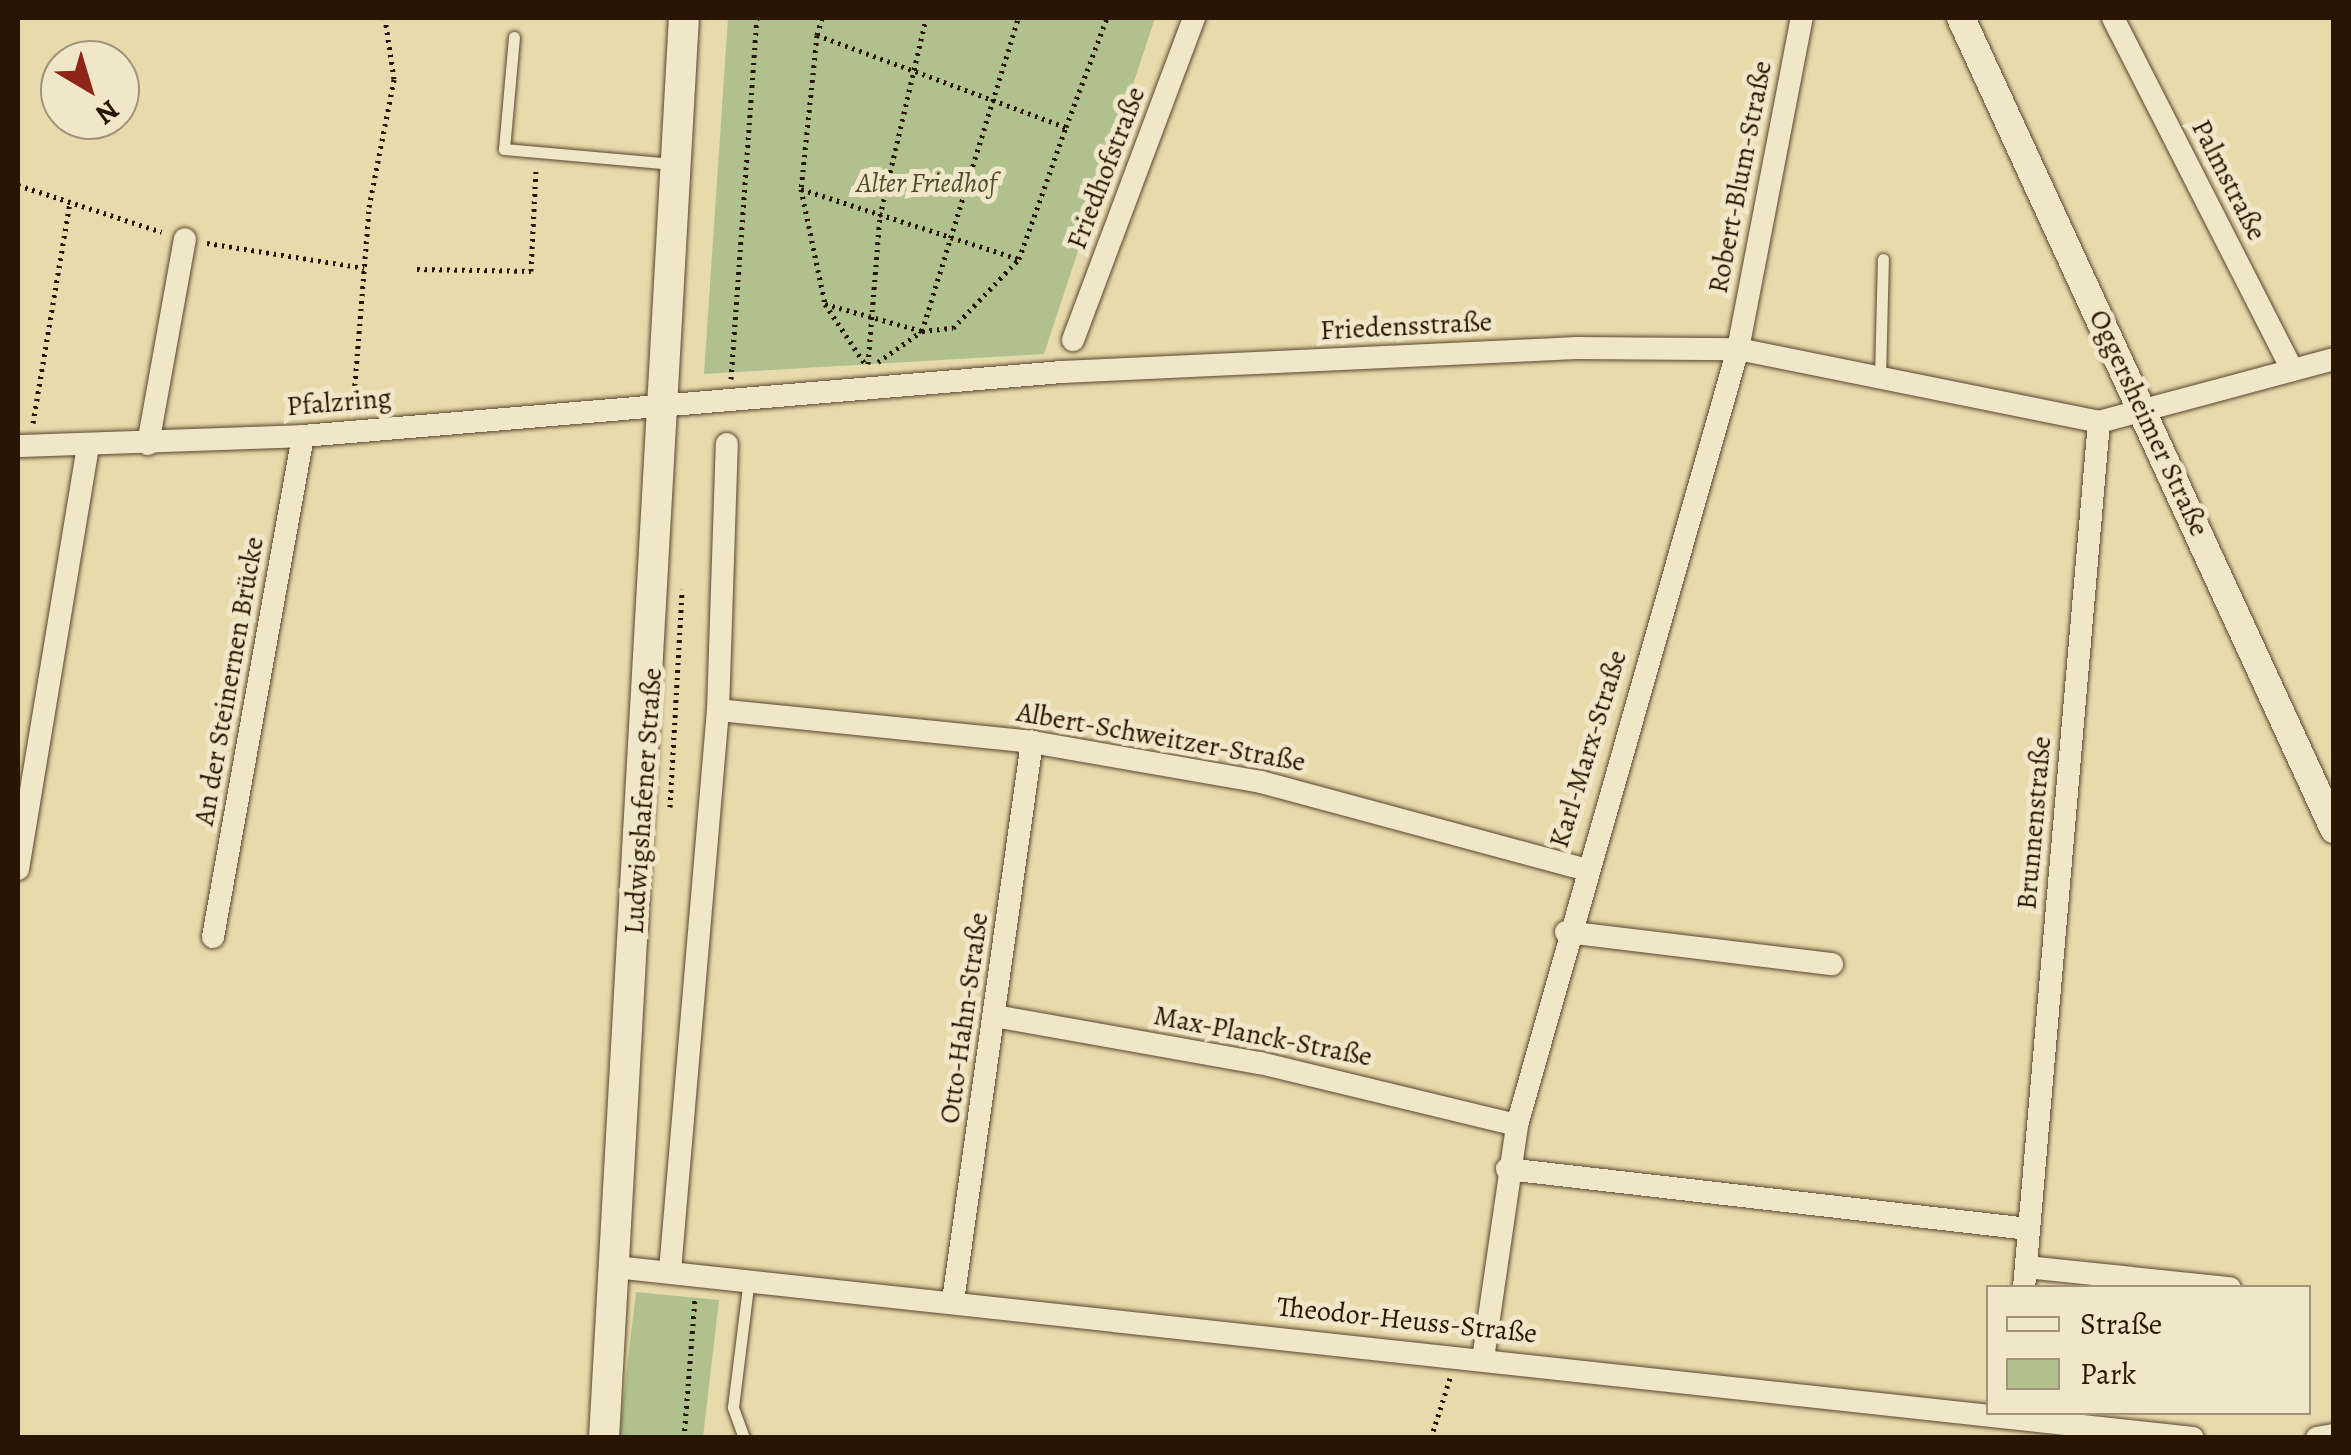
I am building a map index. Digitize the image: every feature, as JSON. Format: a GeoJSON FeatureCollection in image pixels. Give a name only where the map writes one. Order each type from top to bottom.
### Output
{"type":"FeatureCollection","features":[{"type":"Feature","properties":{"kind":"main road","name":"Ludwigshafener Straße"},"geometry":{"type":"LineString","coordinates":[[604,1438],[679,403],[677,165],[684,18]]}},
{"type":"Feature","properties":{"kind":"street","name":"Friedhofstraße"},"geometry":{"type":"LineString","coordinates":[[1074,340],[1194,18]]}},
{"type":"Feature","properties":{"kind":"street","name":"Robert-Blum-Straße"},"geometry":{"type":"LineString","coordinates":[[1738,349],[1802,18]]}},
{"type":"Feature","properties":{"kind":"street","name":"Oggersheimer Straße"},"geometry":{"type":"LineString","coordinates":[[1961,18],[2334,829]]}},
{"type":"Feature","properties":{"kind":"street","name":"Palmstraße"},"geometry":{"type":"LineString","coordinates":[[2113,18],[2292,370]]}},
{"type":"Feature","properties":{"kind":"street"},"geometry":{"type":"LineString","coordinates":[[148,444],[185,240]]}},
{"type":"Feature","properties":{"kind":"street","name":"Friedensstraße"},"geometry":{"type":"LineString","coordinates":[[679,403],[866,377],[1556,349],[1738,349],[2098,422],[2144,414],[2334,359]]}},
{"type":"Feature","properties":{"kind":"street","name":"Karl-Marx-Straße"},"geometry":{"type":"LineString","coordinates":[[1483,1358],[1507,1169],[1517,1125],[1566,932],[1738,349]]}},
{"type":"Feature","properties":{"kind":"street","name":"Pfalzring"},"geometry":{"type":"LineString","coordinates":[[23,446],[303,436],[679,403]]}},
{"type":"Feature","properties":{"kind":"street","name":"Brunnenstraße"},"geometry":{"type":"LineString","coordinates":[[2098,422],[2025,1277],[2174,1285]]}},
{"type":"Feature","properties":{"kind":"street","name":"An der Steinernen Brücke"},"geometry":{"type":"LineString","coordinates":[[214,937],[303,436]]}},
{"type":"Feature","properties":{"kind":"street"},"geometry":{"type":"LineString","coordinates":[[670,1271],[718,710],[727,444]]}},
{"type":"Feature","properties":{"kind":"street"},"geometry":{"type":"LineString","coordinates":[[18,868],[88,446]]}},
{"type":"Feature","properties":{"kind":"street","name":"Albert-Schweitzer-Straße"},"geometry":{"type":"LineString","coordinates":[[718,710],[1032,742],[1261,782],[1584,869]]}},
{"type":"Feature","properties":{"kind":"street","name":"Otto-Hahn-Straße"},"geometry":{"type":"LineString","coordinates":[[953,1302],[1032,742]]}},
{"type":"Feature","properties":{"kind":"street"},"geometry":{"type":"LineString","coordinates":[[1566,932],[1832,964]]}},
{"type":"Feature","properties":{"kind":"street","name":"Max-Planck-Straße"},"geometry":{"type":"LineString","coordinates":[[994,1016],[1260,1063],[1517,1125]]}},
{"type":"Feature","properties":{"kind":"street"},"geometry":{"type":"LineString","coordinates":[[1507,1169],[2029,1229]]}},
{"type":"Feature","properties":{"kind":"street","name":"Theodor-Heuss-Straße"},"geometry":{"type":"LineString","coordinates":[[615,1267],[749,1278],[1986,1413]]}},
{"type":"Feature","properties":{"kind":"street","name":"Theodor-Heuss-Straße"},"geometry":{"type":"LineString","coordinates":[[2013,1416],[2193,1438]]}},
{"type":"Feature","properties":{"kind":"street"},"geometry":{"type":"LineString","coordinates":[[2317,1438],[2334,1435]]}},
{"type":"Feature","properties":{"kind":"lane"},"geometry":{"type":"LineString","coordinates":[[514,37],[504,149],[677,165]]}},
{"type":"Feature","properties":{"kind":"lane"},"geometry":{"type":"LineString","coordinates":[[1880,378],[1884,259]]}},
{"type":"Feature","properties":{"kind":"lane"},"geometry":{"type":"LineString","coordinates":[[744,1438],[734,1407],[749,1278]]}},
{"type":"Feature","properties":{"kind":"path"},"geometry":{"type":"LineString","coordinates":[[350,431],[364,268],[394,79],[385,18]]}},
{"type":"Feature","properties":{"kind":"path"},"geometry":{"type":"LineString","coordinates":[[730,396],[758,18]]}},
{"type":"Feature","properties":{"kind":"path"},"geometry":{"type":"LineString","coordinates":[[822,18],[800,189],[826,304],[866,377]]}},
{"type":"Feature","properties":{"kind":"path"},"geometry":{"type":"LineString","coordinates":[[866,377],[880,216],[910,70],[926,18]]}},
{"type":"Feature","properties":{"kind":"path"},"geometry":{"type":"LineString","coordinates":[[866,377],[922,331],[947,239],[1018,18]]}},
{"type":"Feature","properties":{"kind":"path"},"geometry":{"type":"LineString","coordinates":[[826,304],[922,331],[954,328],[1018,259],[1107,18]]}},
{"type":"Feature","properties":{"kind":"path"},"geometry":{"type":"LineString","coordinates":[[817,35],[1066,127]]}},
{"type":"Feature","properties":{"kind":"path"},"geometry":{"type":"LineString","coordinates":[[417,270],[530,271],[537,152]]}},
{"type":"Feature","properties":{"kind":"path"},"geometry":{"type":"LineString","coordinates":[[18,186],[185,240],[364,268]]}},
{"type":"Feature","properties":{"kind":"path"},"geometry":{"type":"LineString","coordinates":[[800,189],[1018,259]]}},
{"type":"Feature","properties":{"kind":"path"},"geometry":{"type":"LineString","coordinates":[[23,446],[70,201]]}},
{"type":"Feature","properties":{"kind":"path"},"geometry":{"type":"LineString","coordinates":[[684,1438],[697,1274]]}},
{"type":"Feature","properties":{"kind":"path"},"geometry":{"type":"LineString","coordinates":[[1431,1438],[1454,1356]]}},
{"type":"Feature","properties":{"kind":"green space","name":"Alter Friedhof"},"geometry":{"type":"Polygon","coordinates":[[[728,18],[1155,18],[1044,354],[704,374],[728,18]]]}},
{"type":"Feature","properties":{"kind":"green space"},"geometry":{"type":"Polygon","coordinates":[[[636,1292],[719,1300],[703,1437],[619,1437],[636,1292]]]}}]}
